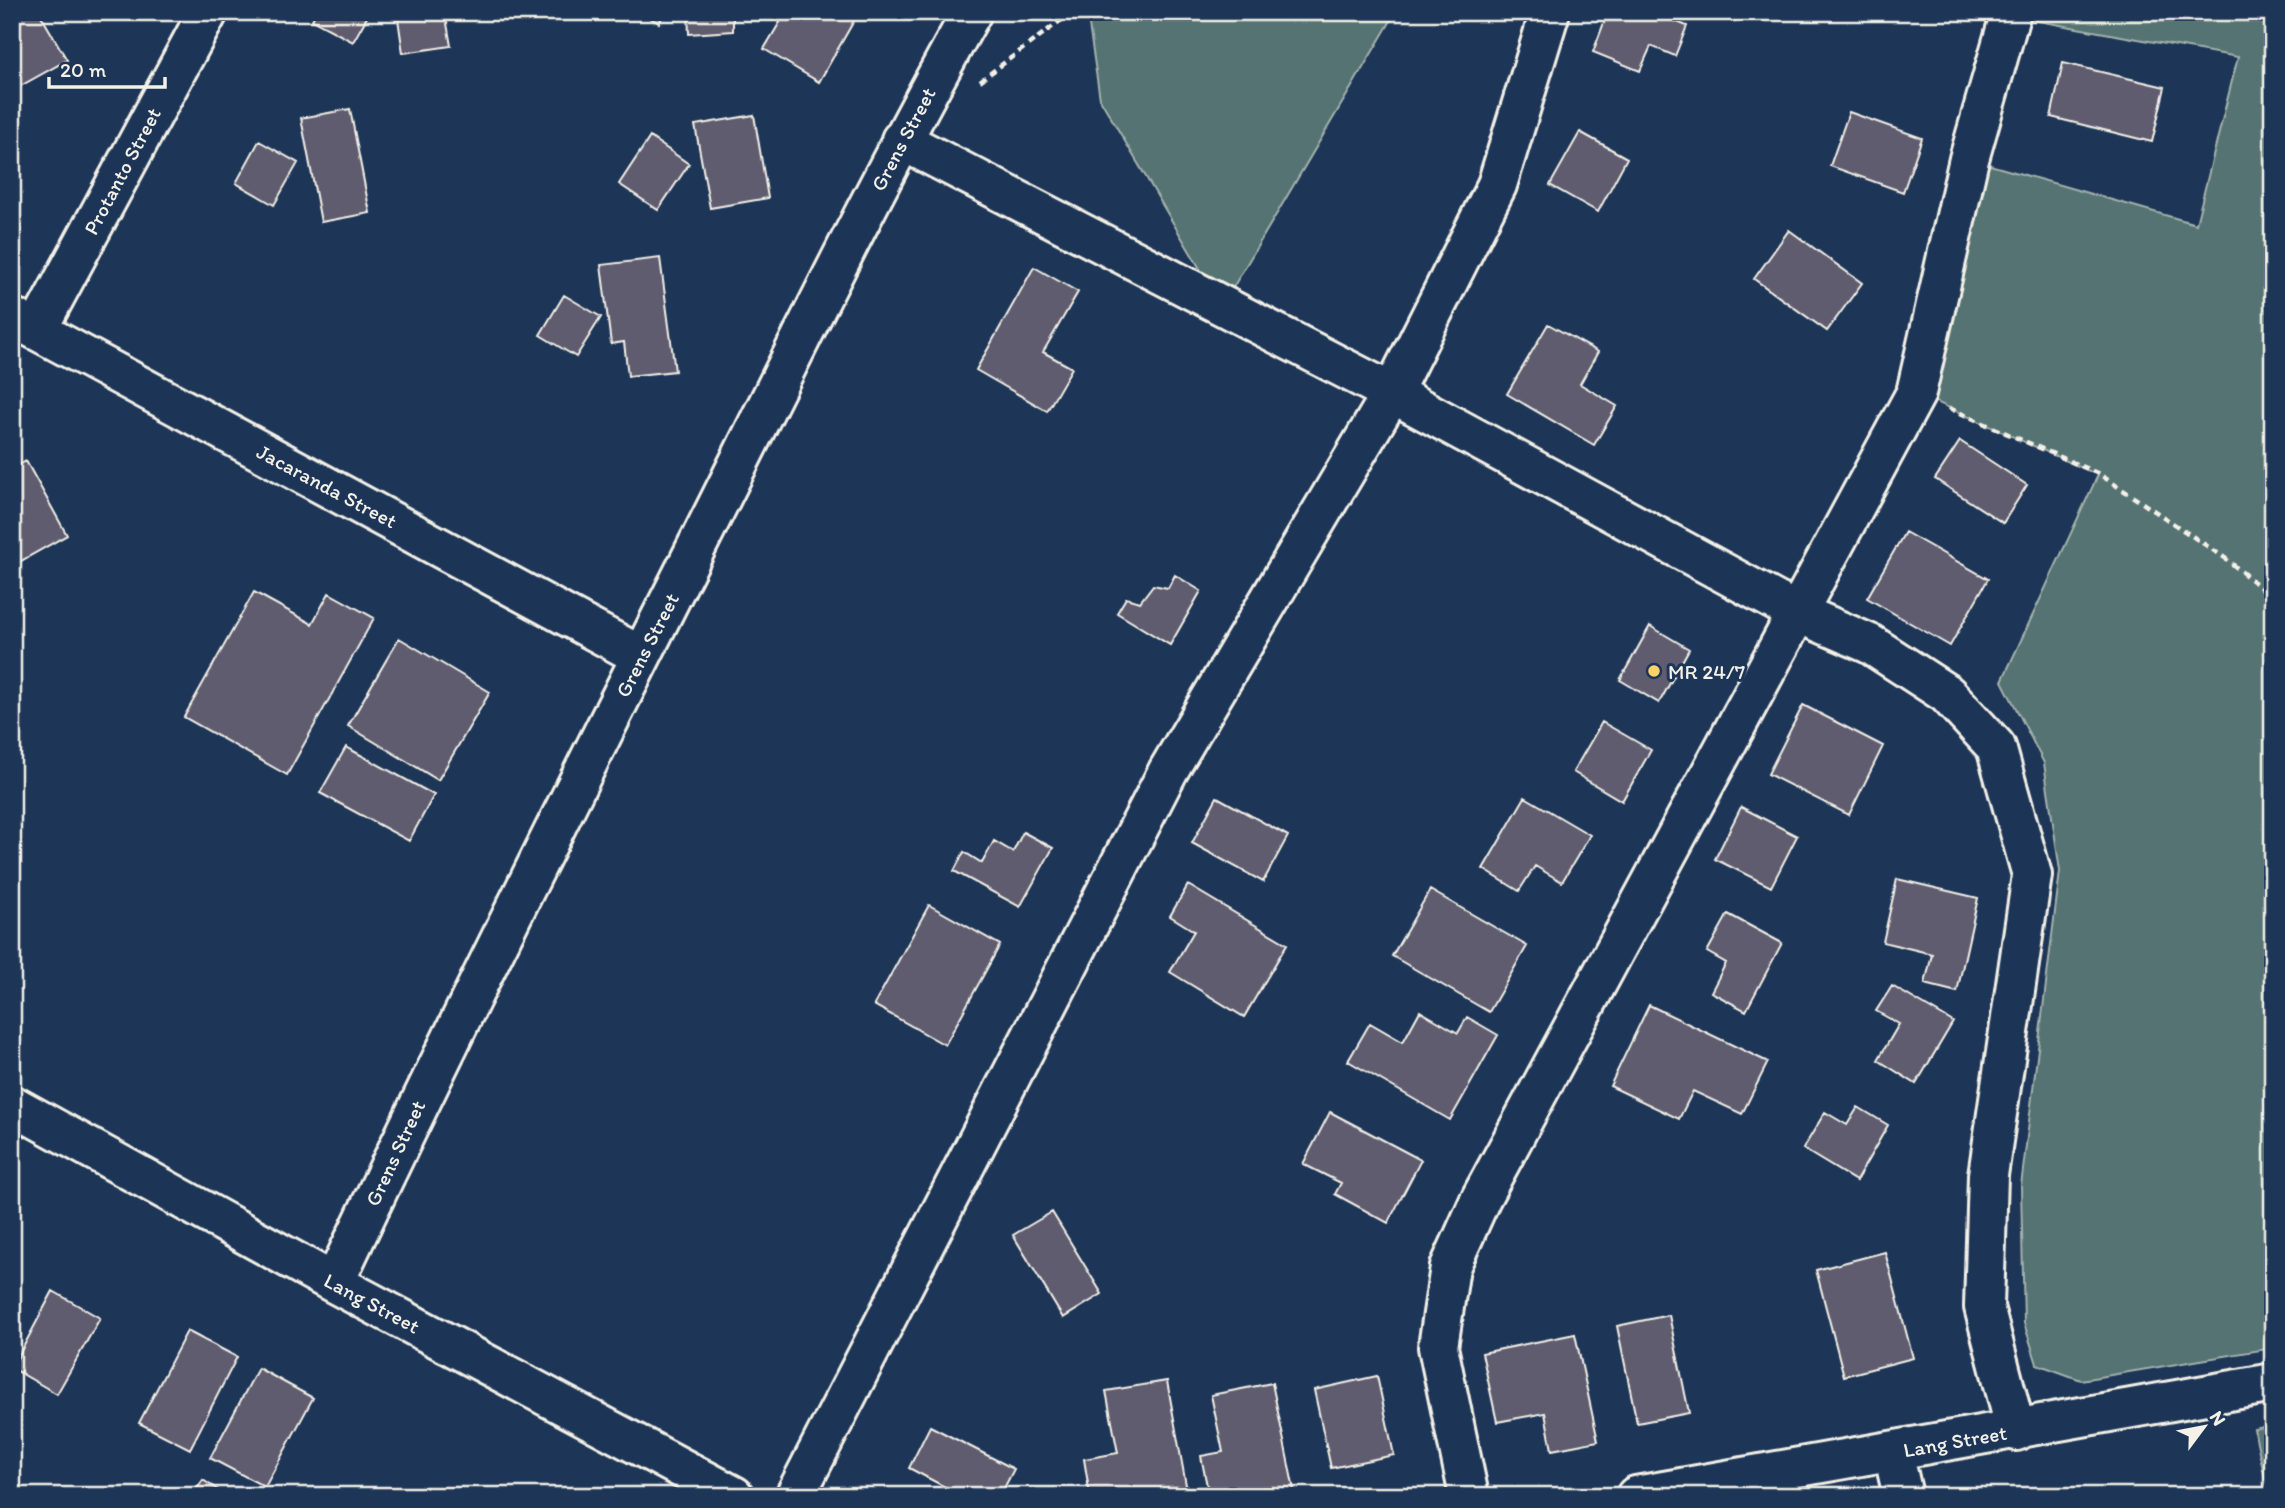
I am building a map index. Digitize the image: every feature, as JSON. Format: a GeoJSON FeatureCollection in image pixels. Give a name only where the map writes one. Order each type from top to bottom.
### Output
{"type":"FeatureCollection","features":[{"type":"Feature","properties":{"kind":"street","name":"Protanto Street"},"geometry":{"type":"LineString","coordinates":[[24,324],[208,12]]}},
{"type":"Feature","properties":{"kind":"street","name":"Grens Street"},"geometry":{"type":"LineString","coordinates":[[334,1283],[442,1053],[641,656],[901,139],[972,12]]}},
{"type":"Feature","properties":{"kind":"street"},"geometry":{"type":"LineString","coordinates":[[795,1496],[1168,771],[1392,393],[1497,185],[1550,12]]}},
{"type":"Feature","properties":{"kind":"street"},"geometry":{"type":"LineString","coordinates":[[1469,1496],[1437,1347],[1450,1267],[1481,1198],[1916,393],[1969,159],[2011,12]]}},
{"type":"Feature","properties":{"kind":"street"},"geometry":{"type":"LineString","coordinates":[[901,139],[1392,393],[1796,612],[1870,644],[1947,694],[1996,747],[2032,875],[1988,1175],[1986,1228],[1984,1307],[2016,1430]]}},
{"type":"Feature","properties":{"kind":"street","name":"Jacaranda Street"},"geometry":{"type":"LineString","coordinates":[[24,324],[641,656]]}},
{"type":"Feature","properties":{"kind":"street","name":"Lang Street"},"geometry":{"type":"LineString","coordinates":[[12,1105],[334,1283],[734,1496]]}},
{"type":"Feature","properties":{"kind":"street","name":"Lang Street"},"geometry":{"type":"LineString","coordinates":[[1636,1496],[2273,1383]]}},
{"type":"Feature","properties":{"kind":"street"},"geometry":{"type":"LineString","coordinates":[[1893,1452],[1903,1496]]}},
{"type":"Feature","properties":{"kind":"path"},"geometry":{"type":"LineString","coordinates":[[975,84],[1072,12]]}},
{"type":"Feature","properties":{"kind":"path"},"geometry":{"type":"LineString","coordinates":[[1916,393],[2098,474],[2225,558],[2273,598]]}},
{"type":"Feature","properties":{"kind":"green space"},"geometry":{"type":"Polygon","coordinates":[[[1087,12],[1396,12],[1222,306],[1100,99],[1087,12]]]}},
{"type":"Feature","properties":{"kind":"green space"},"geometry":{"type":"Polygon","coordinates":[[[2011,12],[2273,12],[2273,1348],[2081,1380],[2037,1364],[2024,1323],[2021,1186],[2060,871],[2044,763],[2002,681],[2098,475],[1916,393],[1969,159],[2196,224],[2238,57],[2010,16],[2011,12]]]}},
{"type":"Feature","properties":{"kind":"green space"},"geometry":{"type":"Polygon","coordinates":[[[2273,1425],[2273,1496],[2269,1496],[2254,1429],[2273,1425]]]}},
{"type":"Feature","properties":{"kind":"building"},"geometry":{"type":"Polygon","coordinates":[[[12,12],[39,12],[67,60],[15,89],[12,84],[12,12]]]}},
{"type":"Feature","properties":{"kind":"building"},"geometry":{"type":"Polygon","coordinates":[[[316,12],[370,12],[353,42],[312,20],[316,12]]]}},
{"type":"Feature","properties":{"kind":"building"},"geometry":{"type":"Polygon","coordinates":[[[397,12],[445,12],[451,46],[403,53],[397,12]]]}},
{"type":"Feature","properties":{"kind":"building"},"geometry":{"type":"Polygon","coordinates":[[[640,12],[665,12],[659,23],[640,12]]]}},
{"type":"Feature","properties":{"kind":"building"},"geometry":{"type":"Polygon","coordinates":[[[688,12],[733,12],[733,31],[689,34],[688,12]]]}},
{"type":"Feature","properties":{"kind":"building"},"geometry":{"type":"Polygon","coordinates":[[[786,12],[859,12],[819,82],[764,49],[786,12]]]}},
{"type":"Feature","properties":{"kind":"building"},"geometry":{"type":"Polygon","coordinates":[[[1608,12],[1652,12],[1687,26],[1675,56],[1651,46],[1640,71],[1593,52],[1608,12]]]}},
{"type":"Feature","properties":{"kind":"building"},"geometry":{"type":"Polygon","coordinates":[[[2063,63],[2165,87],[2152,142],[2051,117],[2063,63]]]}},
{"type":"Feature","properties":{"kind":"building"},"geometry":{"type":"Polygon","coordinates":[[[350,109],[370,213],[321,222],[301,118],[350,109]]]}},
{"type":"Feature","properties":{"kind":"building"},"geometry":{"type":"Polygon","coordinates":[[[1849,112],[1922,138],[1903,192],[1830,166],[1849,112]]]}},
{"type":"Feature","properties":{"kind":"building"},"geometry":{"type":"Polygon","coordinates":[[[754,115],[768,198],[710,208],[695,125],[754,115]]]}},
{"type":"Feature","properties":{"kind":"building"},"geometry":{"type":"Polygon","coordinates":[[[1580,132],[1627,158],[1598,212],[1550,185],[1580,132]]]}},
{"type":"Feature","properties":{"kind":"building"},"geometry":{"type":"Polygon","coordinates":[[[650,137],[689,164],[658,210],[619,184],[650,137]]]}},
{"type":"Feature","properties":{"kind":"building"},"geometry":{"type":"Polygon","coordinates":[[[259,141],[298,163],[274,205],[236,183],[259,141]]]}},
{"type":"Feature","properties":{"kind":"building"},"geometry":{"type":"Polygon","coordinates":[[[1789,230],[1862,283],[1827,331],[1754,279],[1789,230]]]}},
{"type":"Feature","properties":{"kind":"building"},"geometry":{"type":"Polygon","coordinates":[[[660,258],[675,371],[628,376],[624,342],[611,344],[601,265],[660,258]]]}},
{"type":"Feature","properties":{"kind":"building"},"geometry":{"type":"Polygon","coordinates":[[[1034,267],[1078,292],[1043,352],[1072,368],[1047,411],[976,370],[1034,267]]]}},
{"type":"Feature","properties":{"kind":"building"},"geometry":{"type":"Polygon","coordinates":[[[564,295],[601,317],[576,357],[540,335],[564,295]]]}},
{"type":"Feature","properties":{"kind":"building"},"geometry":{"type":"Polygon","coordinates":[[[1548,324],[1598,352],[1580,384],[1617,406],[1594,445],[1507,394],[1548,324]]]}},
{"type":"Feature","properties":{"kind":"building"},"geometry":{"type":"Polygon","coordinates":[[[1960,441],[2027,485],[2003,523],[1935,479],[1960,441]]]}},
{"type":"Feature","properties":{"kind":"building"},"geometry":{"type":"Polygon","coordinates":[[[26,461],[67,535],[12,566],[12,469],[26,461]]]}},
{"type":"Feature","properties":{"kind":"building"},"geometry":{"type":"Polygon","coordinates":[[[1905,532],[1988,579],[1950,646],[1867,598],[1905,532]]]}},
{"type":"Feature","properties":{"kind":"building"},"geometry":{"type":"Polygon","coordinates":[[[1175,575],[1201,591],[1170,645],[1117,613],[1126,598],[1140,602],[1153,585],[1168,588],[1175,575]]]}},
{"type":"Feature","properties":{"kind":"building"},"geometry":{"type":"Polygon","coordinates":[[[254,592],[312,624],[329,593],[374,618],[287,775],[184,717],[254,592]]]}},
{"type":"Feature","properties":{"kind":"building"},"geometry":{"type":"Polygon","coordinates":[[[1650,626],[1689,649],[1659,703],[1620,680],[1650,626]]]}},
{"type":"Feature","properties":{"kind":"building"},"geometry":{"type":"Polygon","coordinates":[[[399,638],[490,692],[438,780],[348,726],[399,638]]]}},
{"type":"Feature","properties":{"kind":"building"},"geometry":{"type":"Polygon","coordinates":[[[1803,705],[1883,746],[1849,815],[1768,774],[1803,705]]]}},
{"type":"Feature","properties":{"kind":"building"},"geometry":{"type":"Polygon","coordinates":[[[1602,722],[1651,750],[1622,801],[1573,772],[1602,722]]]}},
{"type":"Feature","properties":{"kind":"building"},"geometry":{"type":"Polygon","coordinates":[[[346,747],[434,795],[409,841],[320,793],[346,747]]]}},
{"type":"Feature","properties":{"kind":"building"},"geometry":{"type":"Polygon","coordinates":[[[1217,797],[1288,836],[1263,882],[1192,843],[1217,797]]]}},
{"type":"Feature","properties":{"kind":"building"},"geometry":{"type":"Polygon","coordinates":[[[1525,797],[1590,835],[1562,882],[1535,866],[1519,891],[1483,869],[1525,797]]]}},
{"type":"Feature","properties":{"kind":"building"},"geometry":{"type":"Polygon","coordinates":[[[1741,807],[1797,836],[1771,887],[1715,859],[1741,807]]]}},
{"type":"Feature","properties":{"kind":"building"},"geometry":{"type":"Polygon","coordinates":[[[1023,832],[1053,848],[1020,907],[954,871],[964,852],[982,863],[994,841],[1013,852],[1023,832]]]}},
{"type":"Feature","properties":{"kind":"building"},"geometry":{"type":"Polygon","coordinates":[[[1897,879],[1978,898],[1957,992],[1925,984],[1932,954],[1883,942],[1897,879]]]}},
{"type":"Feature","properties":{"kind":"building"},"geometry":{"type":"Polygon","coordinates":[[[1188,885],[1287,944],[1244,1017],[1170,972],[1194,931],[1170,916],[1188,885]]]}},
{"type":"Feature","properties":{"kind":"building"},"geometry":{"type":"Polygon","coordinates":[[[1430,890],[1527,946],[1489,1012],[1392,956],[1430,890]]]}},
{"type":"Feature","properties":{"kind":"building"},"geometry":{"type":"Polygon","coordinates":[[[929,905],[1000,945],[945,1045],[874,1005],[929,905]]]}},
{"type":"Feature","properties":{"kind":"building"},"geometry":{"type":"Polygon","coordinates":[[[1728,914],[1782,943],[1746,1011],[1711,992],[1726,963],[1707,952],[1728,914]]]}},
{"type":"Feature","properties":{"kind":"building"},"geometry":{"type":"Polygon","coordinates":[[[1892,986],[1953,1022],[1916,1084],[1878,1060],[1899,1024],[1876,1011],[1892,986]]]}},
{"type":"Feature","properties":{"kind":"building"},"geometry":{"type":"Polygon","coordinates":[[[1649,1005],[1768,1062],[1742,1114],[1693,1091],[1679,1119],[1610,1086],[1649,1005]]]}},
{"type":"Feature","properties":{"kind":"building"},"geometry":{"type":"Polygon","coordinates":[[[1420,1011],[1458,1033],[1467,1017],[1498,1035],[1450,1120],[1348,1061],[1370,1023],[1403,1042],[1420,1011]]]}},
{"type":"Feature","properties":{"kind":"building"},"geometry":{"type":"Polygon","coordinates":[[[1858,1107],[1888,1125],[1856,1181],[1803,1149],[1825,1112],[1847,1125],[1858,1107]]]}},
{"type":"Feature","properties":{"kind":"building"},"geometry":{"type":"Polygon","coordinates":[[[1330,1112],[1421,1160],[1388,1223],[1335,1194],[1341,1183],[1303,1164],[1330,1112]]]}},
{"type":"Feature","properties":{"kind":"building"},"geometry":{"type":"Polygon","coordinates":[[[1052,1212],[1102,1294],[1063,1318],[1013,1235],[1052,1212]]]}},
{"type":"Feature","properties":{"kind":"building"},"geometry":{"type":"Polygon","coordinates":[[[1885,1252],[1913,1358],[1844,1376],[1816,1270],[1885,1252]]]}},
{"type":"Feature","properties":{"kind":"building"},"geometry":{"type":"Polygon","coordinates":[[[53,1291],[100,1318],[57,1394],[12,1368],[53,1291]]]}},
{"type":"Feature","properties":{"kind":"building"},"geometry":{"type":"Polygon","coordinates":[[[1669,1315],[1689,1413],[1637,1423],[1617,1326],[1669,1315]]]}},
{"type":"Feature","properties":{"kind":"building"},"geometry":{"type":"Polygon","coordinates":[[[187,1331],[237,1357],[190,1449],[139,1423],[187,1331]]]}},
{"type":"Feature","properties":{"kind":"building"},"geometry":{"type":"Polygon","coordinates":[[[1575,1334],[1598,1441],[1552,1450],[1545,1413],[1497,1422],[1482,1353],[1575,1334]]]}},
{"type":"Feature","properties":{"kind":"building"},"geometry":{"type":"Polygon","coordinates":[[[258,1368],[313,1398],[265,1487],[210,1458],[258,1368]]]}},
{"type":"Feature","properties":{"kind":"building"},"geometry":{"type":"Polygon","coordinates":[[[1377,1376],[1394,1455],[1331,1468],[1314,1390],[1377,1376]]]}},
{"type":"Feature","properties":{"kind":"building"},"geometry":{"type":"Polygon","coordinates":[[[1167,1381],[1188,1496],[1090,1496],[1084,1459],[1118,1453],[1106,1391],[1167,1381]]]}},
{"type":"Feature","properties":{"kind":"building"},"geometry":{"type":"Polygon","coordinates":[[[1272,1383],[1294,1490],[1269,1496],[1209,1496],[1201,1456],[1223,1452],[1211,1395],[1272,1383]]]}},
{"type":"Feature","properties":{"kind":"building"},"geometry":{"type":"Polygon","coordinates":[[[930,1426],[1014,1469],[1000,1496],[962,1496],[909,1468],[930,1426]]]}},
{"type":"Feature","properties":{"kind":"building"},"geometry":{"type":"Polygon","coordinates":[[[203,1480],[227,1496],[192,1496],[203,1480]]]}},
{"type":"Feature","properties":{"kind":"place","name":"MR 24/7"},"geometry":{"type":"Point","coordinates":[1654,671]}}]}
